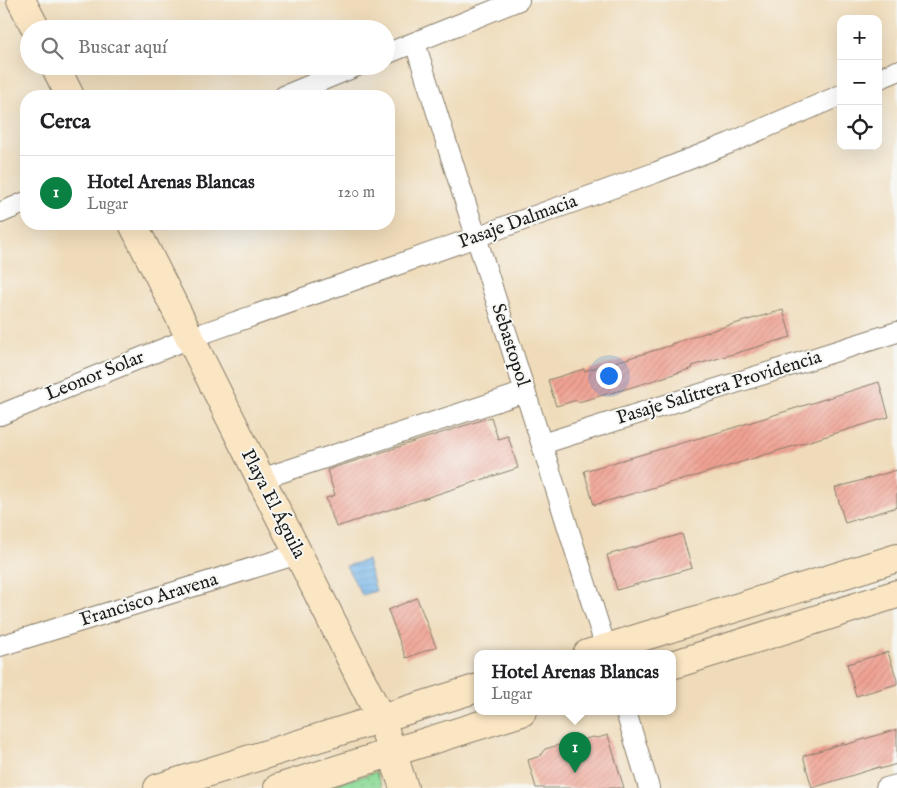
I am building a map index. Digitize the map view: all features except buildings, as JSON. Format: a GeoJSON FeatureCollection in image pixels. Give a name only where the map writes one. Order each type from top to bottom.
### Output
{"type":"FeatureCollection","features":[{"type":"Feature","properties":{"kind":"main road"},"geometry":{"type":"LineString","coordinates":[[21,0],[31,20]]}},
{"type":"Feature","properties":{"kind":"main road"},"geometry":{"type":"LineString","coordinates":[[59,75],[67,90]]}},
{"type":"Feature","properties":{"kind":"main road","name":"Playa El Águila"},"geometry":{"type":"LineString","coordinates":[[136,230],[381,718],[404,788]]}},
{"type":"Feature","properties":{"kind":"main road"},"geometry":{"type":"LineString","coordinates":[[599,650],[897,558]]}},
{"type":"Feature","properties":{"kind":"main road"},"geometry":{"type":"LineString","coordinates":[[676,664],[897,594]]}},
{"type":"Feature","properties":{"kind":"main road"},"geometry":{"type":"LineString","coordinates":[[158,788],[474,689]]}},
{"type":"Feature","properties":{"kind":"main road"},"geometry":{"type":"LineString","coordinates":[[278,788],[512,715]]}},
{"type":"Feature","properties":{"kind":"street"},"geometry":{"type":"LineString","coordinates":[[395,51],[519,0]]}},
{"type":"Feature","properties":{"kind":"street","name":"Sebastopol"},"geometry":{"type":"LineString","coordinates":[[415,43],[542,444],[596,650]]}},
{"type":"Feature","properties":{"kind":"street"},"geometry":{"type":"LineString","coordinates":[[882,77],[897,70]]}},
{"type":"Feature","properties":{"kind":"street"},"geometry":{"type":"LineString","coordinates":[[299,90],[335,75]]}},
{"type":"Feature","properties":{"kind":"street","name":"Pasaje Dalmacia"},"geometry":{"type":"LineString","coordinates":[[190,338],[648,175],[730,143],[837,97]]}},
{"type":"Feature","properties":{"kind":"street"},"geometry":{"type":"LineString","coordinates":[[0,213],[20,205]]}},
{"type":"Feature","properties":{"kind":"street","name":"Pasaje Salitrera Providencia"},"geometry":{"type":"LineString","coordinates":[[542,444],[897,332]]}},
{"type":"Feature","properties":{"kind":"street","name":"Leonor Solar"},"geometry":{"type":"LineString","coordinates":[[0,415],[190,338]]}},
{"type":"Feature","properties":{"kind":"street"},"geometry":{"type":"LineString","coordinates":[[261,479],[525,392]]}},
{"type":"Feature","properties":{"kind":"street","name":"Francisco Aravena"},"geometry":{"type":"LineString","coordinates":[[0,646],[298,554]]}},
{"type":"Feature","properties":{"kind":"street"},"geometry":{"type":"LineString","coordinates":[[627,715],[649,788]]}},
{"type":"Feature","properties":{"kind":"street"},"geometry":{"type":"LineString","coordinates":[[886,788],[897,784]]}},
{"type":"Feature","properties":{"kind":"green space"},"geometry":{"type":"Polygon","coordinates":[[[376,772],[382,788],[322,788],[376,772]]]}},
{"type":"Feature","properties":{"kind":"water"},"geometry":{"type":"Polygon","coordinates":[[[367,560],[376,591],[362,595],[346,566],[367,560]]]}},
{"type":"Feature","properties":{"kind":"place","name":"Hotel Arenas Blancas"},"geometry":{"type":"Point","coordinates":[575,773]}}]}
